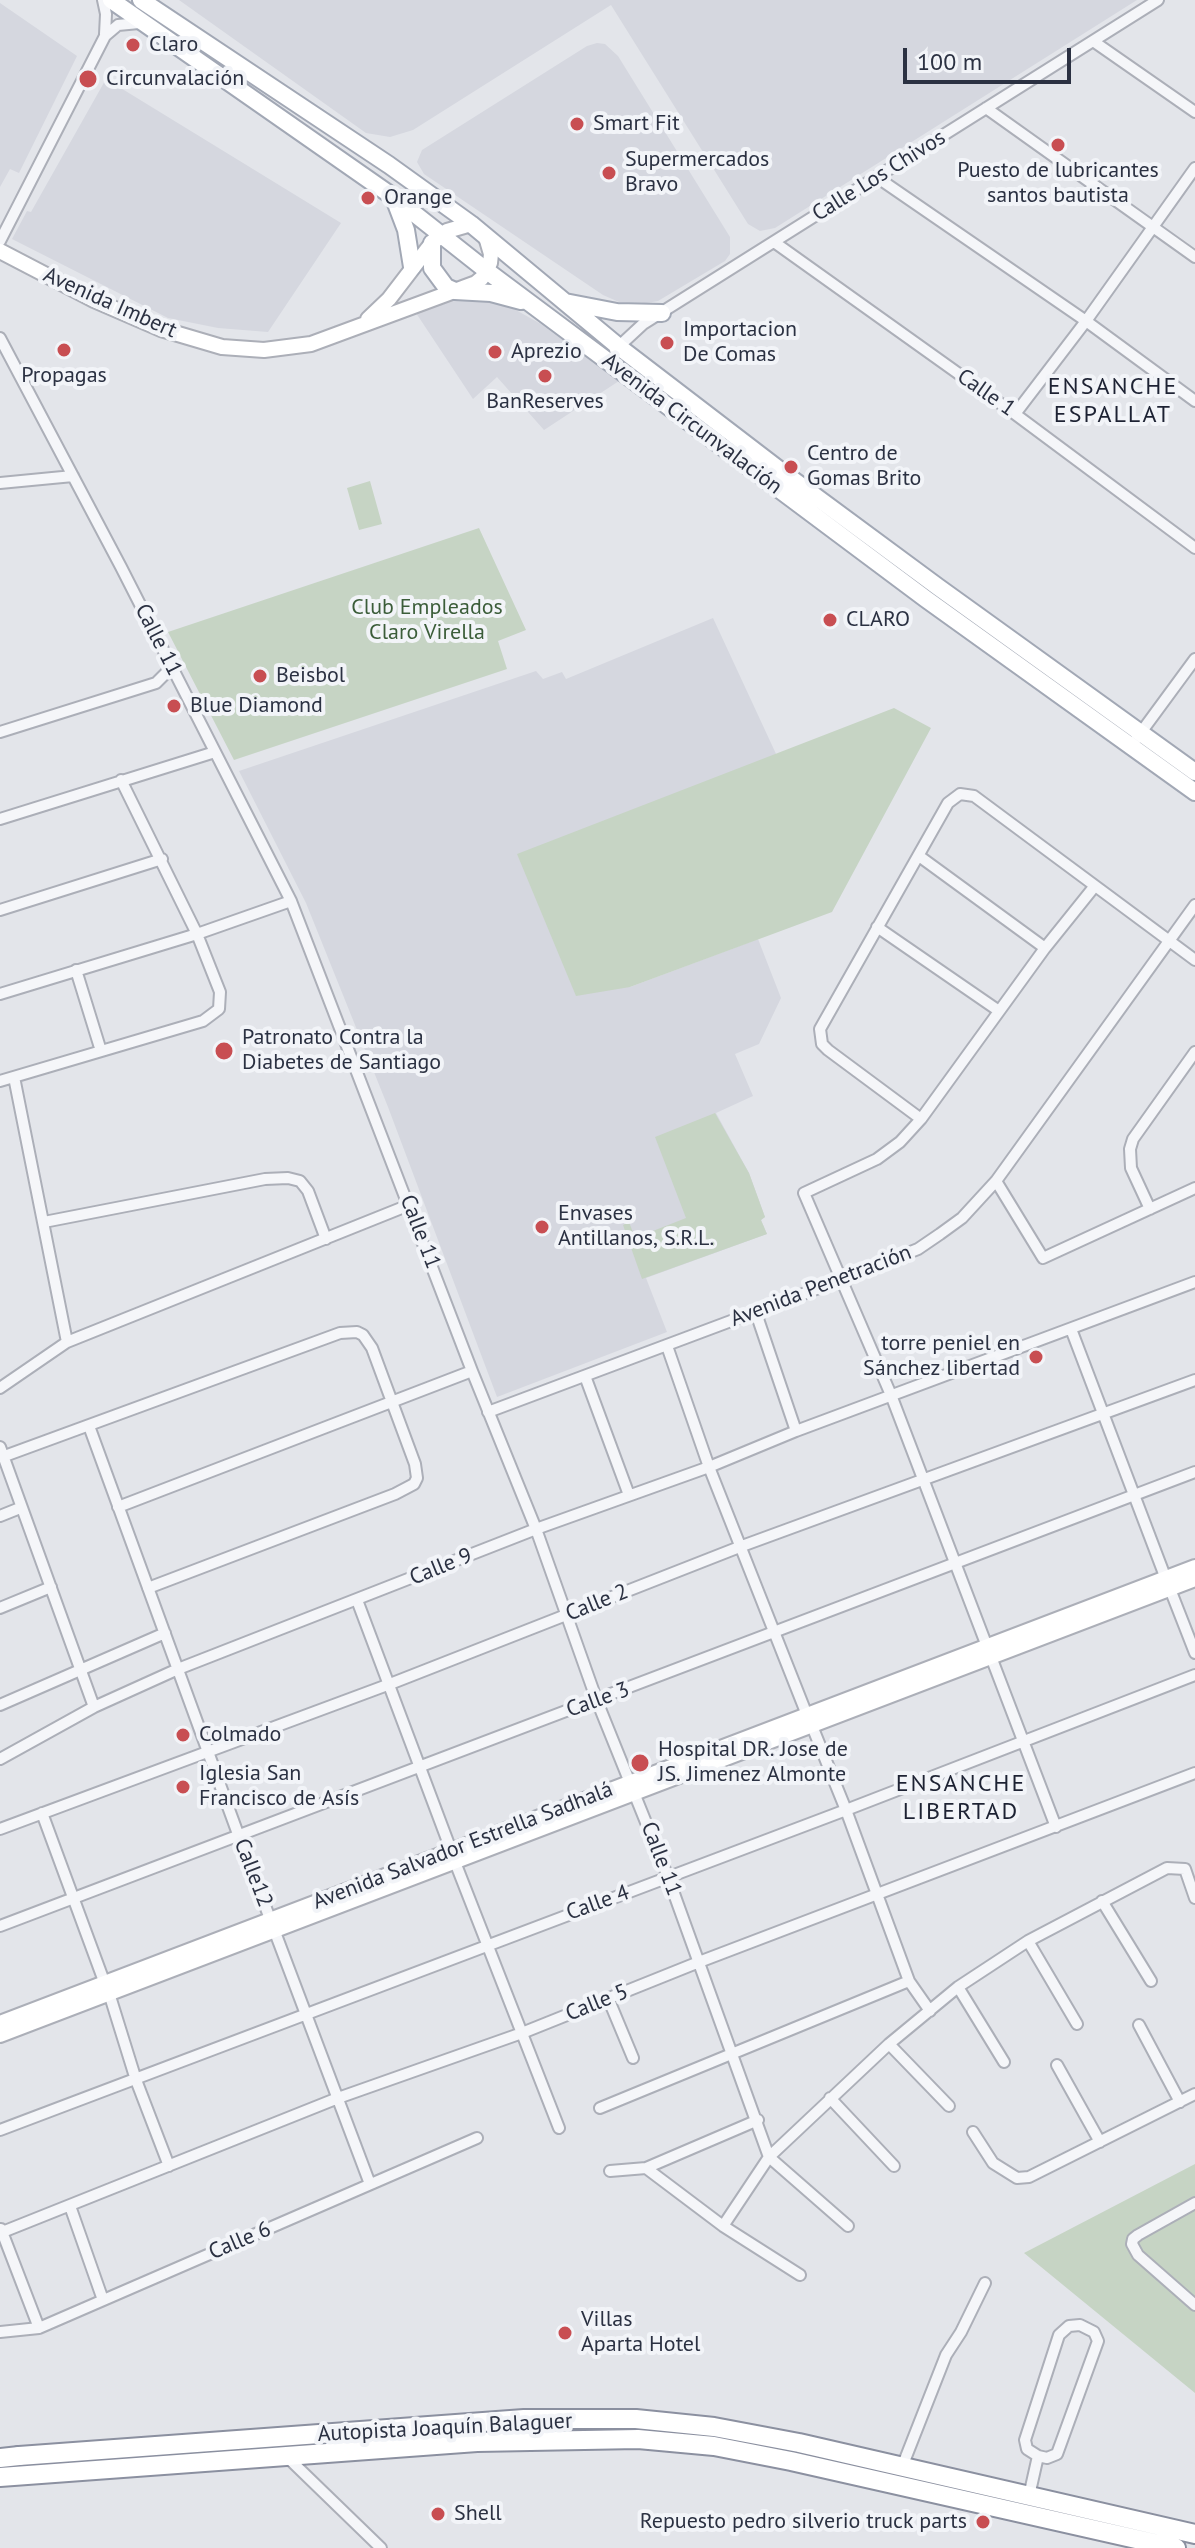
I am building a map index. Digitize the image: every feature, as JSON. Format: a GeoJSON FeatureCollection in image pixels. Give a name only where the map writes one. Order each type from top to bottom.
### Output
{"type":"FeatureCollection","features":[{"type":"Feature","properties":{"kind":"highway","name":"Autopista Joaquín Balaguer"},"geometry":{"type":"LineString","coordinates":[[6,2457],[524,2419],[636,2419],[714,2427],[1195,2534]]}},
{"type":"Feature","properties":{"kind":"highway","name":"Autopista Joaquín Balaguer"},"geometry":{"type":"LineString","coordinates":[[0,2477],[538,2439],[676,2441],[791,2461],[1176,2548]]}},
{"type":"Feature","properties":{"kind":"main road","name":"Avenida Circunvalación"},"geometry":{"type":"LineString","coordinates":[[111,0],[392,196],[437,239],[487,271],[957,622],[1195,792]]}},
{"type":"Feature","properties":{"kind":"main road","name":"Avenida Circunvalación"},"geometry":{"type":"LineString","coordinates":[[141,0],[389,165],[471,224],[619,347],[938,587],[1195,772]]}},
{"type":"Feature","properties":{"kind":"main road"},"geometry":{"type":"LineString","coordinates":[[392,196],[406,230],[412,267]]}},
{"type":"Feature","properties":{"kind":"main road"},"geometry":{"type":"LineString","coordinates":[[471,224],[454,228],[437,239],[432,268],[440,282],[455,291],[491,293],[534,306]]}},
{"type":"Feature","properties":{"kind":"main road"},"geometry":{"type":"LineString","coordinates":[[486,237],[491,254],[487,271]]}},
{"type":"Feature","properties":{"kind":"main road","name":"Avenida Imbert"},"geometry":{"type":"LineString","coordinates":[[362,325],[389,299],[437,239]]}},
{"type":"Feature","properties":{"kind":"main road","name":"Avenida Imbert"},"geometry":{"type":"LineString","coordinates":[[0,251],[132,318],[222,347],[264,350],[311,344],[476,283],[487,271]]}},
{"type":"Feature","properties":{"kind":"main road"},"geometry":{"type":"LineString","coordinates":[[564,302],[617,312],[662,313]]}},
{"type":"Feature","properties":{"kind":"main road","name":"Avenida Salvador Estrella Sadhalá"},"geometry":{"type":"LineString","coordinates":[[1168,1584],[1195,1567]]}},
{"type":"Feature","properties":{"kind":"main road","name":"Avenida Salvador Estrella Sadhalá"},"geometry":{"type":"LineString","coordinates":[[0,2023],[107,1988],[1168,1584],[1195,1579]]}},
{"type":"Feature","properties":{"kind":"main road","name":"Avenida Salvador Estrella Sadhalá"},"geometry":{"type":"LineString","coordinates":[[0,2035],[107,1988]]}},
{"type":"Feature","properties":{"kind":"street"},"geometry":{"type":"LineString","coordinates":[[103,0],[105,36]]}},
{"type":"Feature","properties":{"kind":"street","name":"Calle Los Chivos"},"geometry":{"type":"LineString","coordinates":[[605,359],[643,324],[1158,0]]}},
{"type":"Feature","properties":{"kind":"street"},"geometry":{"type":"LineString","coordinates":[[0,241],[105,36],[126,22],[145,24]]}},
{"type":"Feature","properties":{"kind":"street"},"geometry":{"type":"LineString","coordinates":[[1093,41],[1195,112]]}},
{"type":"Feature","properties":{"kind":"street"},"geometry":{"type":"LineString","coordinates":[[986,108],[1195,257]]}},
{"type":"Feature","properties":{"kind":"street"},"geometry":{"type":"LineString","coordinates":[[1015,414],[1195,168]]}},
{"type":"Feature","properties":{"kind":"street"},"geometry":{"type":"LineString","coordinates":[[878,178],[1086,321],[1195,401]]}},
{"type":"Feature","properties":{"kind":"street","name":"Calle 1"},"geometry":{"type":"LineString","coordinates":[[774,242],[1015,414],[1195,548]]}},
{"type":"Feature","properties":{"kind":"street","name":"Calle 11"},"geometry":{"type":"LineString","coordinates":[[0,338],[291,901],[536,1529],[597,1701],[668,1877],[769,2157]]}},
{"type":"Feature","properties":{"kind":"street"},"geometry":{"type":"LineString","coordinates":[[0,367],[14,365]]}},
{"type":"Feature","properties":{"kind":"street"},"geometry":{"type":"LineString","coordinates":[[0,483],[73,476]]}},
{"type":"Feature","properties":{"kind":"street"},"geometry":{"type":"LineString","coordinates":[[1131,746],[1195,659]]}},
{"type":"Feature","properties":{"kind":"street"},"geometry":{"type":"LineString","coordinates":[[0,732],[156,683],[172,667]]}},
{"type":"Feature","properties":{"kind":"street"},"geometry":{"type":"LineString","coordinates":[[0,819],[215,752]]}},
{"type":"Feature","properties":{"kind":"street"},"geometry":{"type":"LineString","coordinates":[[0,1081],[203,1021],[219,1009],[220,992],[197,934],[121,780]]}},
{"type":"Feature","properties":{"kind":"street"},"geometry":{"type":"LineString","coordinates":[[921,1119],[828,1050],[822,1044],[820,1029],[948,803],[960,794],[974,796],[1195,960]]}},
{"type":"Feature","properties":{"kind":"street"},"geometry":{"type":"LineString","coordinates":[[919,856],[1045,948]]}},
{"type":"Feature","properties":{"kind":"street"},"geometry":{"type":"LineString","coordinates":[[0,910],[162,859]]}},
{"type":"Feature","properties":{"kind":"street"},"geometry":{"type":"LineString","coordinates":[[1056,1827],[891,1395],[804,1193],[877,1159],[900,1142],[921,1119],[1045,948],[1094,887]]}},
{"type":"Feature","properties":{"kind":"street"},"geometry":{"type":"LineString","coordinates":[[0,994],[197,934],[291,901]]}},
{"type":"Feature","properties":{"kind":"street","name":"Avenida Penetración"},"geometry":{"type":"LineString","coordinates":[[488,1412],[756,1313],[918,1249],[962,1218],[996,1181],[1195,905]]}},
{"type":"Feature","properties":{"kind":"street"},"geometry":{"type":"LineString","coordinates":[[877,927],[999,1011]]}},
{"type":"Feature","properties":{"kind":"street"},"geometry":{"type":"LineString","coordinates":[[76,970],[101,1051]]}},
{"type":"Feature","properties":{"kind":"street"},"geometry":{"type":"LineString","coordinates":[[1150,1209],[1131,1168],[1130,1149],[1133,1139],[1195,1052]]}},
{"type":"Feature","properties":{"kind":"street"},"geometry":{"type":"LineString","coordinates":[[14,1077],[67,1342]]}},
{"type":"Feature","properties":{"kind":"street"},"geometry":{"type":"LineString","coordinates":[[44,1222],[265,1179],[288,1178],[300,1181],[308,1191],[326,1239]]}},
{"type":"Feature","properties":{"kind":"street"},"geometry":{"type":"LineString","coordinates":[[996,1181],[1043,1258],[1195,1188]]}},
{"type":"Feature","properties":{"kind":"street"},"geometry":{"type":"LineString","coordinates":[[0,1388],[67,1342],[409,1205]]}},
{"type":"Feature","properties":{"kind":"street","name":"Calle 9"},"geometry":{"type":"LineString","coordinates":[[0,1759],[94,1707],[178,1669],[536,1529],[709,1467],[796,1431],[1195,1282]]}},
{"type":"Feature","properties":{"kind":"street"},"geometry":{"type":"LineString","coordinates":[[756,1313],[796,1431]]}},
{"type":"Feature","properties":{"kind":"street"},"geometry":{"type":"LineString","coordinates":[[1071,1329],[1195,1653]]}},
{"type":"Feature","properties":{"kind":"street"},"geometry":{"type":"LineString","coordinates":[[94,1707],[1,1452],[89,1426],[340,1333],[357,1332],[368,1340],[415,1464],[417,1478],[414,1484],[405,1491],[148,1588]]}},
{"type":"Feature","properties":{"kind":"street"},"geometry":{"type":"LineString","coordinates":[[667,1346],[709,1467],[777,1632],[909,1981],[930,2011]]}},
{"type":"Feature","properties":{"kind":"street"},"geometry":{"type":"LineString","coordinates":[[118,1507],[472,1371]]}},
{"type":"Feature","properties":{"kind":"street"},"geometry":{"type":"LineString","coordinates":[[585,1376],[629,1495]]}},
{"type":"Feature","properties":{"kind":"street","name":"Calle 2"},"geometry":{"type":"LineString","coordinates":[[0,1829],[390,1684],[742,1546],[1195,1380]]}},
{"type":"Feature","properties":{"kind":"street","name":"Calle12"},"geometry":{"type":"LineString","coordinates":[[89,1426],[370,2184]]}},
{"type":"Feature","properties":{"kind":"street","name":"Calle 3"},"geometry":{"type":"LineString","coordinates":[[0,1926],[1195,1472]]}},
{"type":"Feature","properties":{"kind":"street"},"geometry":{"type":"LineString","coordinates":[[0,1516],[20,1508]]}},
{"type":"Feature","properties":{"kind":"street"},"geometry":{"type":"LineString","coordinates":[[0,1608],[51,1587]]}},
{"type":"Feature","properties":{"kind":"street"},"geometry":{"type":"LineString","coordinates":[[357,1600],[559,2128]]}},
{"type":"Feature","properties":{"kind":"street"},"geometry":{"type":"LineString","coordinates":[[0,1705],[165,1633]]}},
{"type":"Feature","properties":{"kind":"street","name":"Calle 4"},"geometry":{"type":"LineString","coordinates":[[0,2130],[1195,1675]]}},
{"type":"Feature","properties":{"kind":"street","name":"Calle 5"},"geometry":{"type":"LineString","coordinates":[[1,2231],[338,2098],[522,2033],[699,1962],[1195,1773]]}},
{"type":"Feature","properties":{"kind":"street"},"geometry":{"type":"LineString","coordinates":[[42,1813],[169,2166]]}},
{"type":"Feature","properties":{"kind":"street"},"geometry":{"type":"LineString","coordinates":[[723,2226],[769,2157],[889,2044],[958,1987],[1028,1941],[1167,1868],[1185,1869],[1195,1898]]}},
{"type":"Feature","properties":{"kind":"street"},"geometry":{"type":"LineString","coordinates":[[1102,1901],[1151,1981]]}},
{"type":"Feature","properties":{"kind":"street"},"geometry":{"type":"LineString","coordinates":[[1028,1941],[1077,2024]]}},
{"type":"Feature","properties":{"kind":"street"},"geometry":{"type":"LineString","coordinates":[[600,2108],[909,1981]]}},
{"type":"Feature","properties":{"kind":"street"},"geometry":{"type":"LineString","coordinates":[[958,1987],[1004,2062]]}},
{"type":"Feature","properties":{"kind":"street"},"geometry":{"type":"LineString","coordinates":[[608,1998],[633,2058]]}},
{"type":"Feature","properties":{"kind":"street"},"geometry":{"type":"LineString","coordinates":[[1139,2025],[1180,2102]]}},
{"type":"Feature","properties":{"kind":"street"},"geometry":{"type":"LineString","coordinates":[[889,2044],[949,2106]]}},
{"type":"Feature","properties":{"kind":"street"},"geometry":{"type":"LineString","coordinates":[[1057,2065],[1100,2142]]}},
{"type":"Feature","properties":{"kind":"street"},"geometry":{"type":"LineString","coordinates":[[973,2132],[993,2163],[1017,2178],[1029,2177],[1195,2094]]}},
{"type":"Feature","properties":{"kind":"street"},"geometry":{"type":"LineString","coordinates":[[830,2098],[894,2166]]}},
{"type":"Feature","properties":{"kind":"street"},"geometry":{"type":"LineString","coordinates":[[610,2171],[646,2168],[758,2120]]}},
{"type":"Feature","properties":{"kind":"street","name":"Calle 6"},"geometry":{"type":"LineString","coordinates":[[0,2332],[39,2328],[477,2138]]}},
{"type":"Feature","properties":{"kind":"street"},"geometry":{"type":"LineString","coordinates":[[769,2157],[848,2226]]}},
{"type":"Feature","properties":{"kind":"street"},"geometry":{"type":"LineString","coordinates":[[646,2168],[723,2226],[800,2275]]}},
{"type":"Feature","properties":{"kind":"street"},"geometry":{"type":"LineString","coordinates":[[1195,2203],[1138,2235],[1132,2244],[1138,2255],[1195,2305]]}},
{"type":"Feature","properties":{"kind":"street"},"geometry":{"type":"LineString","coordinates":[[70,2206],[103,2300]]}},
{"type":"Feature","properties":{"kind":"street"},"geometry":{"type":"LineString","coordinates":[[1,2231],[39,2328]]}},
{"type":"Feature","properties":{"kind":"street"},"geometry":{"type":"LineString","coordinates":[[902,2467],[946,2355],[985,2283]]}},
{"type":"Feature","properties":{"kind":"street"},"geometry":{"type":"LineString","coordinates":[[1080,2325],[1094,2332],[1098,2341],[1057,2454],[1047,2458],[1038,2456],[1027,2449],[1025,2440],[1059,2335],[1069,2326],[1080,2325]]}},
{"type":"Feature","properties":{"kind":"street"},"geometry":{"type":"LineString","coordinates":[[285,2455],[381,2548]]}},
{"type":"Feature","properties":{"kind":"street"},"geometry":{"type":"LineString","coordinates":[[1029,2496],[1038,2456]]}},
{"type":"Feature","properties":{"kind":"shaded area"},"geometry":{"type":"Polygon","coordinates":[[[179,0],[1137,0],[775,228],[760,231],[748,224],[611,5],[413,130],[390,137],[366,133],[179,0]]]}},
{"type":"Feature","properties":{"kind":"shaded area"},"geometry":{"type":"Polygon","coordinates":[[[0,3],[77,56],[19,173],[10,169],[0,187],[0,3]]]}},
{"type":"Feature","properties":{"kind":"shaded area"},"geometry":{"type":"Polygon","coordinates":[[[605,44],[618,56],[730,237],[730,254],[725,261],[658,301],[619,302],[603,295],[424,174],[417,162],[422,150],[587,46],[605,44]]]}},
{"type":"Feature","properties":{"kind":"shaded area"},"geometry":{"type":"Polygon","coordinates":[[[106,79],[341,223],[268,332],[218,328],[168,318],[12,239],[27,211],[31,212],[106,79]]]}},
{"type":"Feature","properties":{"kind":"shaded area"},"geometry":{"type":"Polygon","coordinates":[[[449,301],[491,301],[514,309],[541,324],[619,381],[544,430],[497,377],[473,399],[416,313],[449,301]]]}},
{"type":"Feature","properties":{"kind":"shaded area"},"geometry":{"type":"Polygon","coordinates":[[[713,618],[777,756],[518,855],[630,987],[758,939],[781,998],[759,1044],[735,1054],[753,1096],[716,1113],[749,1173],[765,1217],[761,1220],[767,1234],[646,1278],[667,1332],[497,1397],[388,1107],[306,903],[239,771],[536,671],[543,679],[562,672],[566,679],[713,618]]]}},
{"type":"Feature","properties":{"kind":"green space"},"geometry":{"type":"Polygon","coordinates":[[[370,481],[382,524],[359,530],[347,488],[370,481]]]}},
{"type":"Feature","properties":{"kind":"green space","name":"Club Empleados Claro Virella"},"geometry":{"type":"Polygon","coordinates":[[[479,528],[526,630],[498,641],[507,669],[234,760],[168,632],[479,528]]]}},
{"type":"Feature","properties":{"kind":"green space"},"geometry":{"type":"Polygon","coordinates":[[[894,708],[931,728],[832,912],[630,987],[576,996],[517,854],[894,708]]]}},
{"type":"Feature","properties":{"kind":"green space"},"geometry":{"type":"Polygon","coordinates":[[[715,1113],[749,1173],[765,1217],[761,1220],[767,1234],[642,1279],[623,1225],[629,1222],[635,1238],[686,1218],[655,1137],[715,1113]]]}},
{"type":"Feature","properties":{"kind":"green space"},"geometry":{"type":"Polygon","coordinates":[[[1195,2164],[1195,2393],[1024,2253],[1195,2164]]]}},
{"type":"Feature","properties":{"kind":"place","name":"Claro"},"geometry":{"type":"Point","coordinates":[133,45]}},
{"type":"Feature","properties":{"kind":"place","name":"Circunvalación"},"geometry":{"type":"Point","coordinates":[88,79]}},
{"type":"Feature","properties":{"kind":"place","name":"Smart Fit"},"geometry":{"type":"Point","coordinates":[577,124]}},
{"type":"Feature","properties":{"kind":"place","name":"Puesto de lubricantes santos bautista"},"geometry":{"type":"Point","coordinates":[1058,145]}},
{"type":"Feature","properties":{"kind":"place","name":"Supermercados Bravo"},"geometry":{"type":"Point","coordinates":[609,173]}},
{"type":"Feature","properties":{"kind":"place","name":"Orange"},"geometry":{"type":"Point","coordinates":[368,198]}},
{"type":"Feature","properties":{"kind":"place","name":"Importacion De Comas"},"geometry":{"type":"Point","coordinates":[667,343]}},
{"type":"Feature","properties":{"kind":"place","name":"Propagas"},"geometry":{"type":"Point","coordinates":[64,350]}},
{"type":"Feature","properties":{"kind":"place","name":"Aprezio"},"geometry":{"type":"Point","coordinates":[495,352]}},
{"type":"Feature","properties":{"kind":"place","name":"BanReserves"},"geometry":{"type":"Point","coordinates":[545,376]}},
{"type":"Feature","properties":{"kind":"place","name":"Centro de Gomas Brito"},"geometry":{"type":"Point","coordinates":[791,467]}},
{"type":"Feature","properties":{"kind":"place","name":"CLARO"},"geometry":{"type":"Point","coordinates":[830,620]}},
{"type":"Feature","properties":{"kind":"place","name":"Beisbol"},"geometry":{"type":"Point","coordinates":[260,676]}},
{"type":"Feature","properties":{"kind":"place","name":"Blue Diamond"},"geometry":{"type":"Point","coordinates":[174,706]}},
{"type":"Feature","properties":{"kind":"place","name":"Patronato Contra la Diabetes de Santiago"},"geometry":{"type":"Point","coordinates":[224,1051]}},
{"type":"Feature","properties":{"kind":"place","name":"Envases Antillanos, S.R.L."},"geometry":{"type":"Point","coordinates":[542,1227]}},
{"type":"Feature","properties":{"kind":"place","name":"torre peniel en Sánchez libertad"},"geometry":{"type":"Point","coordinates":[1036,1357]}},
{"type":"Feature","properties":{"kind":"place","name":"Colmado"},"geometry":{"type":"Point","coordinates":[183,1735]}},
{"type":"Feature","properties":{"kind":"place","name":"Hospital DR. Jose de JS. Jimenez Almonte"},"geometry":{"type":"Point","coordinates":[640,1763]}},
{"type":"Feature","properties":{"kind":"place","name":"Iglesia San Francisco de Asís"},"geometry":{"type":"Point","coordinates":[183,1787]}},
{"type":"Feature","properties":{"kind":"place","name":"Villas Aparta Hotel"},"geometry":{"type":"Point","coordinates":[565,2333]}},
{"type":"Feature","properties":{"kind":"place","name":"Shell"},"geometry":{"type":"Point","coordinates":[438,2514]}},
{"type":"Feature","properties":{"kind":"place","name":"Repuesto pedro silverio truck parts"},"geometry":{"type":"Point","coordinates":[983,2522]}},
{"type":"Feature","properties":{"kind":"district","name":"ENSANCHE ESPALLAT"},"geometry":{"type":"Point","coordinates":[1113,401]}},
{"type":"Feature","properties":{"kind":"district","name":"ENSANCHE LIBERTAD"},"geometry":{"type":"Point","coordinates":[961,1798]}}]}
